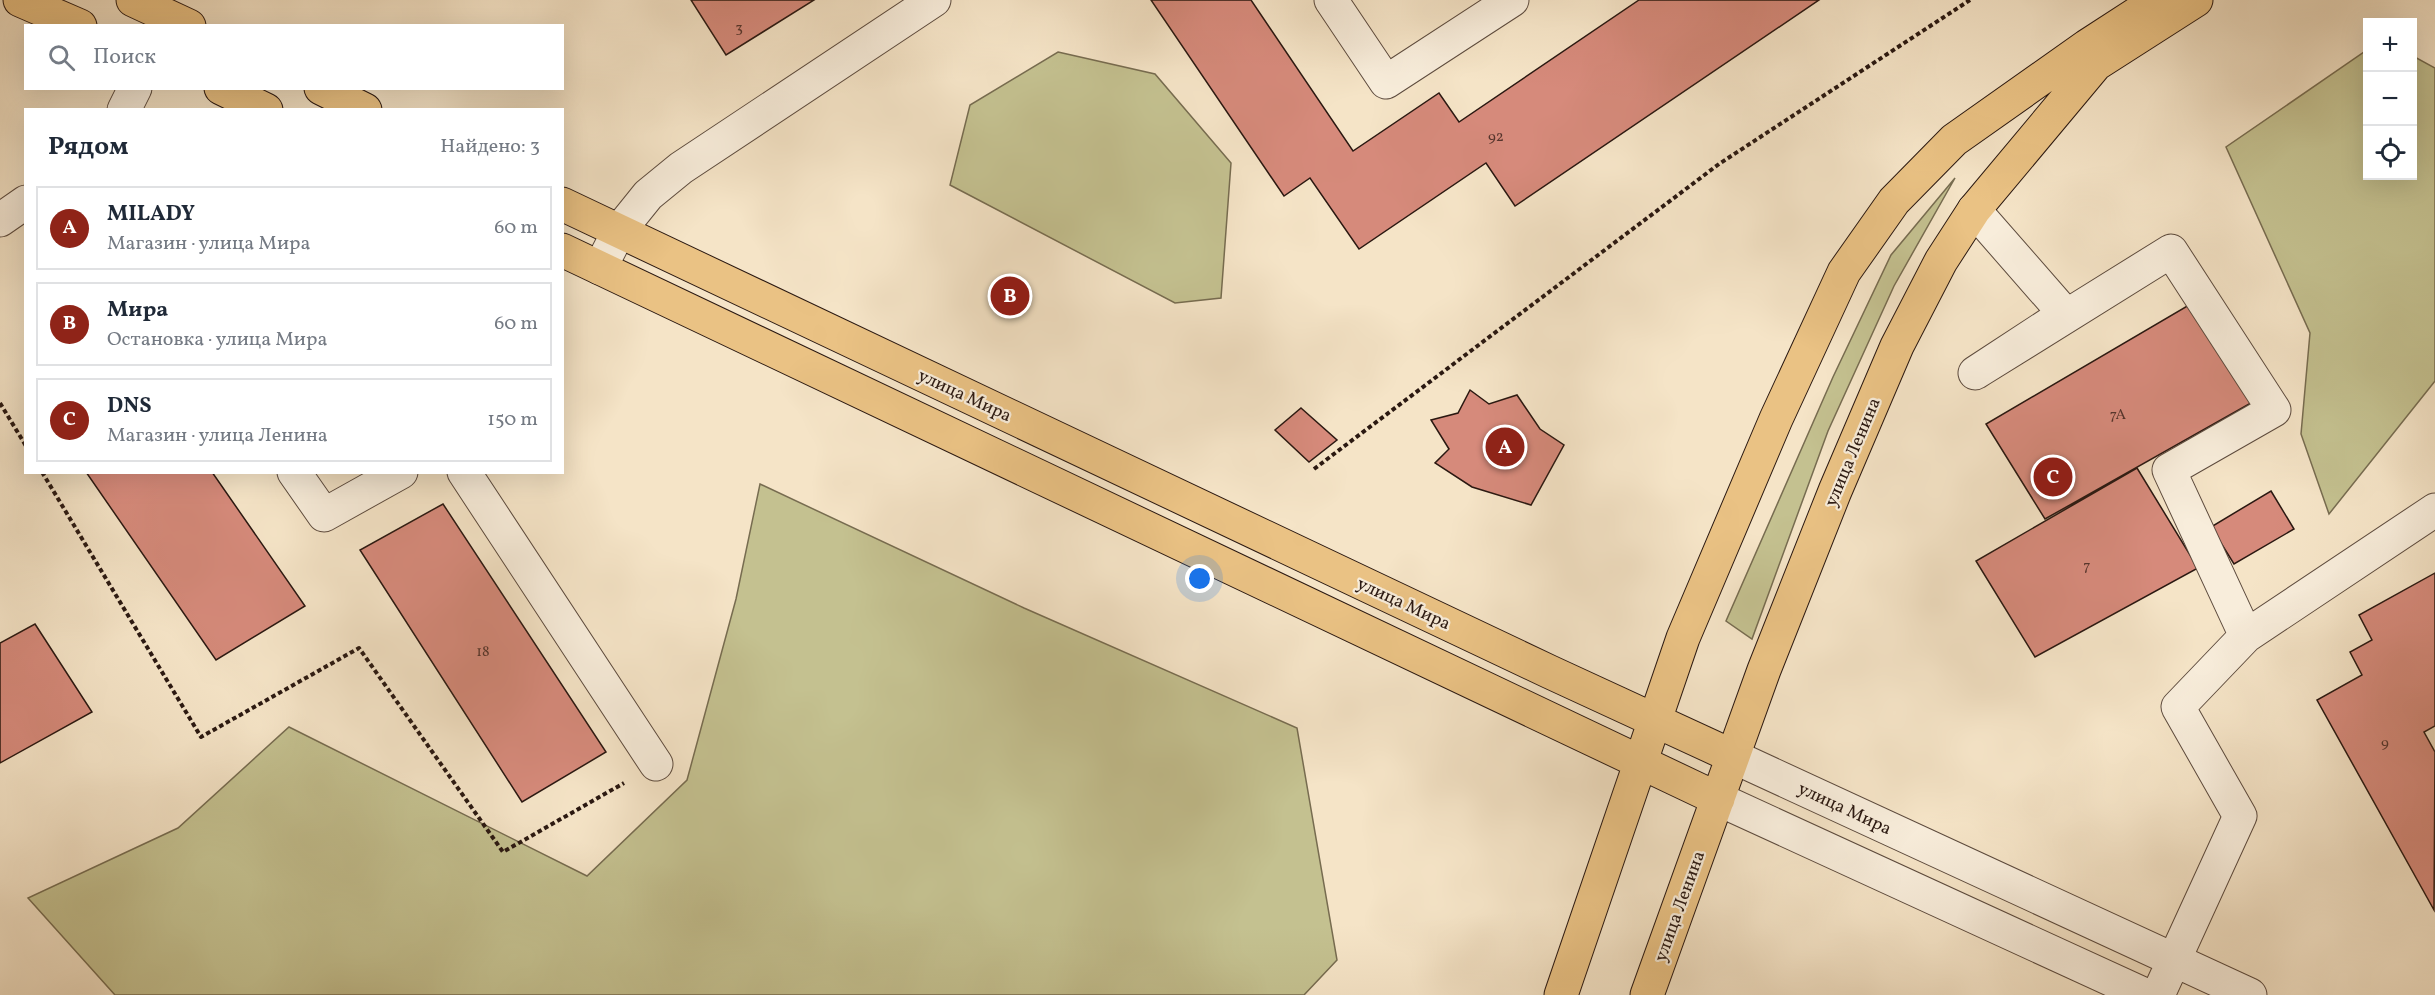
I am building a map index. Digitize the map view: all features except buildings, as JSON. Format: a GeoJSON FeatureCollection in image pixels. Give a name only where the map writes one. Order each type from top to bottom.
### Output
{"type":"FeatureCollection","features":[{"type":"Feature","properties":{"kind":"main road"},"geometry":{"type":"LineString","coordinates":[[20,0],[75,24]]}},
{"type":"Feature","properties":{"kind":"main road"},"geometry":{"type":"LineString","coordinates":[[133,0],[175,22]]}},
{"type":"Feature","properties":{"kind":"main road"},"geometry":{"type":"LineString","coordinates":[[1561,995],[1683,638],[1776,420],[1844,273],[1894,201],[1954,140],[2087,46],[2157,0]]}},
{"type":"Feature","properties":{"kind":"main road","name":"улица Ленина"},"geometry":{"type":"LineString","coordinates":[[1647,995],[1732,756],[1835,491],[1897,346],[1941,261],[1974,210],[2096,64],[2196,0]]}},
{"type":"Feature","properties":{"kind":"main road"},"geometry":{"type":"LineString","coordinates":[[225,90],[262,108]]}},
{"type":"Feature","properties":{"kind":"main road"},"geometry":{"type":"LineString","coordinates":[[325,90],[361,108]]}},
{"type":"Feature","properties":{"kind":"main road","name":"улица Мира"},"geometry":{"type":"LineString","coordinates":[[564,205],[1732,756]]}},
{"type":"Feature","properties":{"kind":"main road"},"geometry":{"type":"LineString","coordinates":[[564,251],[1718,799]]}},
{"type":"Feature","properties":{"kind":"street"},"geometry":{"type":"LineString","coordinates":[[600,268],[620,231],[648,195],[681,168],[934,0]]}},
{"type":"Feature","properties":{"kind":"street"},"geometry":{"type":"LineString","coordinates":[[1331,0],[1386,82],[1512,0]]}},
{"type":"Feature","properties":{"kind":"street"},"geometry":{"type":"LineString","coordinates":[[125,108],[134,90]]}},
{"type":"Feature","properties":{"kind":"street"},"geometry":{"type":"LineString","coordinates":[[0,220],[24,203]]}},
{"type":"Feature","properties":{"kind":"street"},"geometry":{"type":"LineString","coordinates":[[1974,210],[2065,314],[1975,373],[2171,251],[2261,390],[2274,411],[2169,470],[2246,636]]}},
{"type":"Feature","properties":{"kind":"street"},"geometry":{"type":"LineString","coordinates":[[295,474],[324,515],[397,474]]}},
{"type":"Feature","properties":{"kind":"street"},"geometry":{"type":"LineString","coordinates":[[465,474],[656,764]]}},
{"type":"Feature","properties":{"kind":"street"},"geometry":{"type":"LineString","coordinates":[[2158,995],[2240,816],[2178,707],[2246,636],[2435,510]]}},
{"type":"Feature","properties":{"kind":"street","name":"улица Мира"},"geometry":{"type":"LineString","coordinates":[[1732,756],[2250,995]]}},
{"type":"Feature","properties":{"kind":"street"},"geometry":{"type":"LineString","coordinates":[[1718,799],[2145,995]]}},
{"type":"Feature","properties":{"kind":"path"},"geometry":{"type":"LineString","coordinates":[[1314,469],[1719,164],[1970,0]]}},
{"type":"Feature","properties":{"kind":"path"},"geometry":{"type":"LineString","coordinates":[[0,403],[24,443]]}},
{"type":"Feature","properties":{"kind":"path"},"geometry":{"type":"LineString","coordinates":[[43,474],[201,737],[359,648],[503,852],[656,764]]}},
{"type":"Feature","properties":{"kind":"shaded area"},"geometry":{"type":"Polygon","coordinates":[[[1058,52],[1155,74],[1231,163],[1221,298],[1175,303],[950,185],[970,105],[1058,52]]]}},
{"type":"Feature","properties":{"kind":"shaded area"},"geometry":{"type":"Polygon","coordinates":[[[2363,53],[2363,180],[2417,180],[2417,58],[2435,68],[2435,381],[2329,514],[2301,434],[2310,333],[2226,147],[2363,53]]]}},
{"type":"Feature","properties":{"kind":"shaded area"},"geometry":{"type":"Polygon","coordinates":[[[1955,178],[1894,286],[1828,431],[1752,639],[1726,621],[1833,377],[1891,255],[1955,178]]]}},
{"type":"Feature","properties":{"kind":"shaded area"},"geometry":{"type":"Polygon","coordinates":[[[760,484],[1024,608],[1297,728],[1337,960],[1304,995],[115,995],[28,898],[178,828],[289,727],[587,876],[687,780],[736,599],[760,484]]]}},
{"type":"Feature","properties":{"kind":"place","name":"Мира"},"geometry":{"type":"Point","coordinates":[1010,296]}},
{"type":"Feature","properties":{"kind":"place","name":"МILADY"},"geometry":{"type":"Point","coordinates":[1505,447]}},
{"type":"Feature","properties":{"kind":"place","name":"DNS"},"geometry":{"type":"Point","coordinates":[2053,477]}}]}
